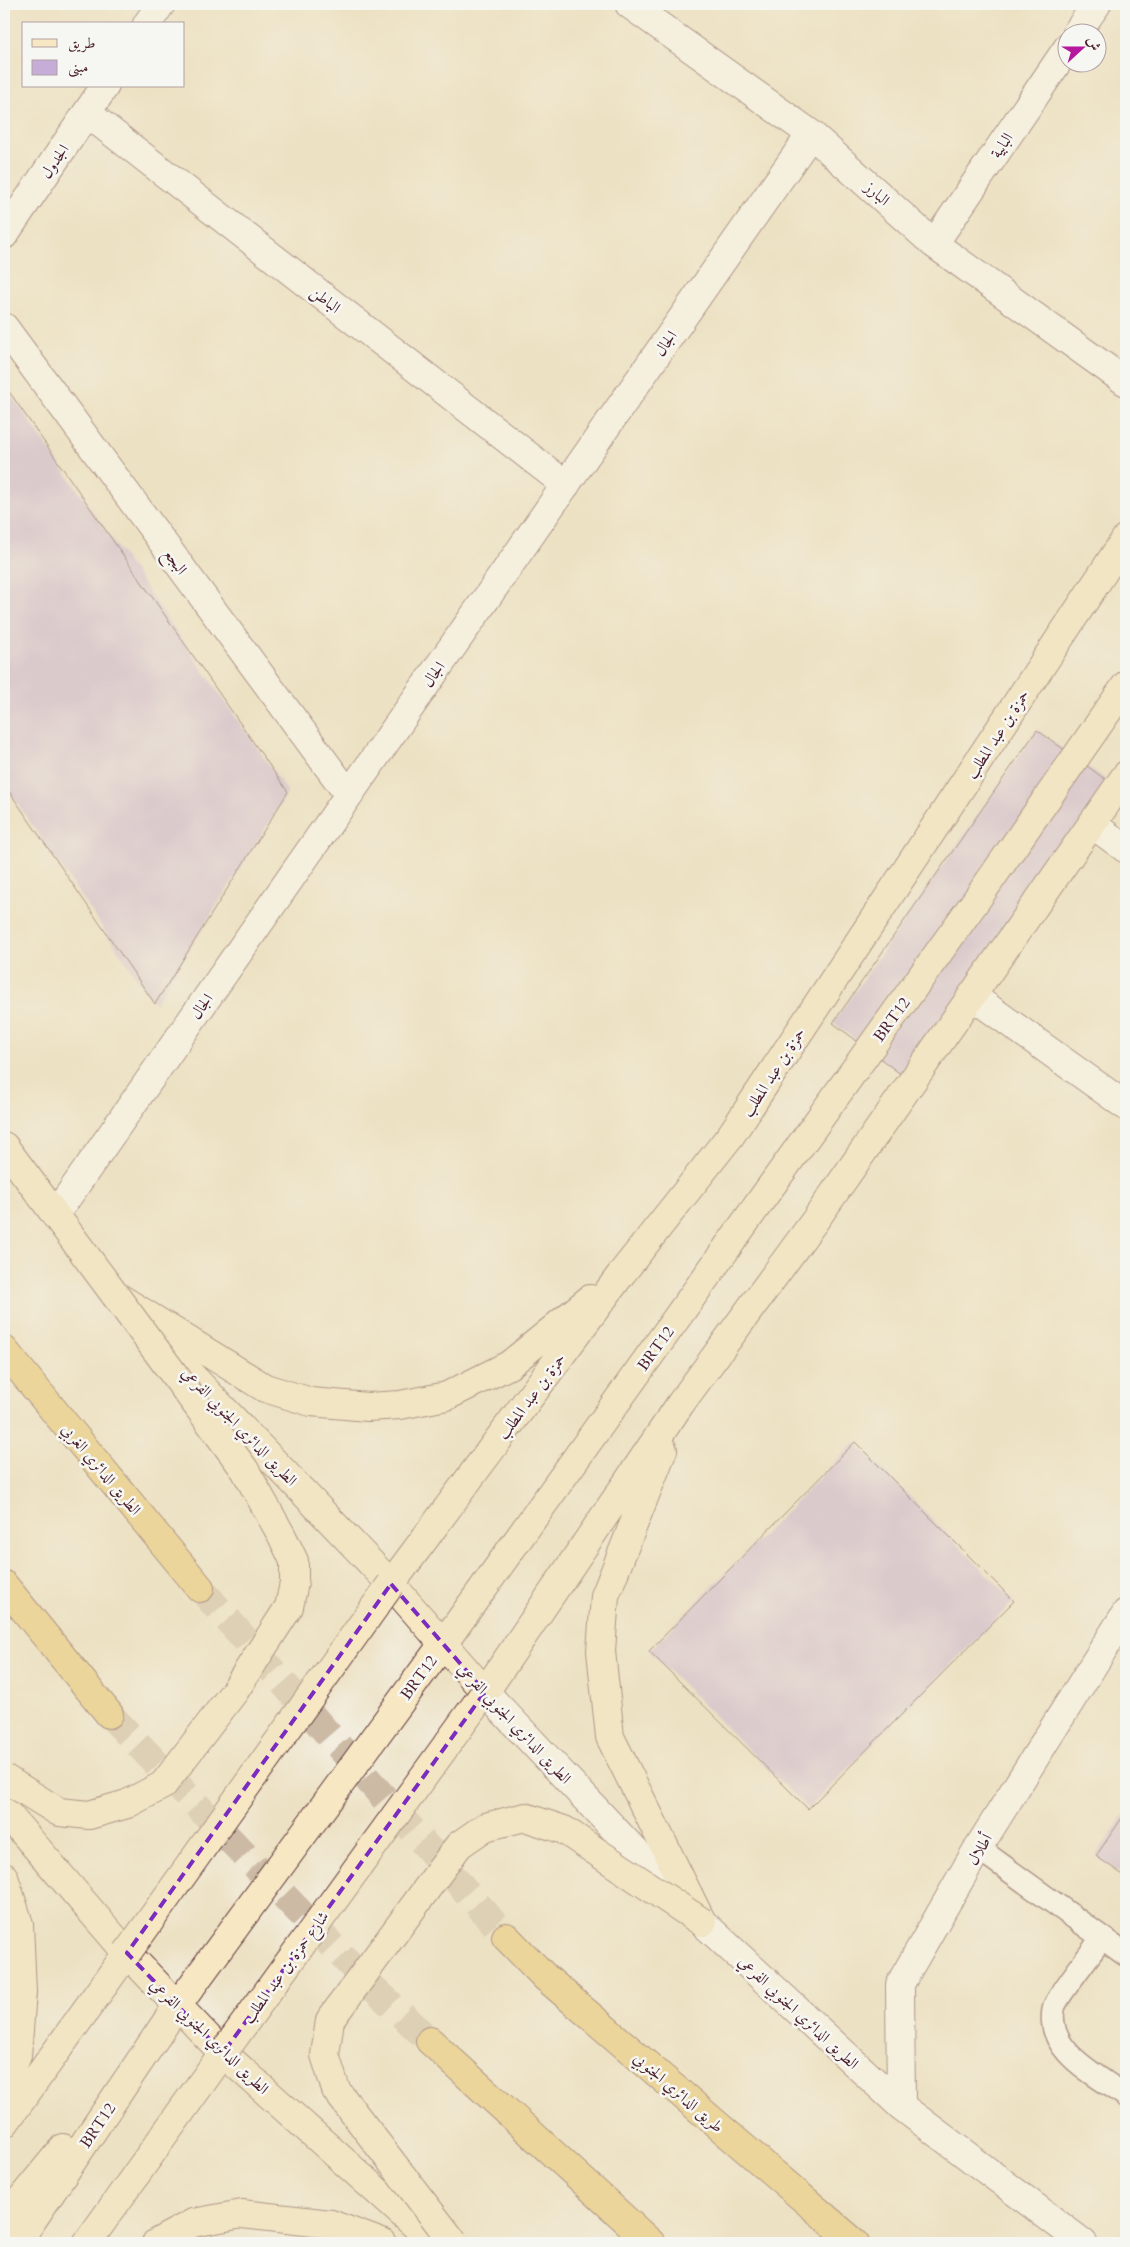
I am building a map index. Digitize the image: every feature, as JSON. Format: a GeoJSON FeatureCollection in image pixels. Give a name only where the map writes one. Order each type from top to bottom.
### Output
{"type":"FeatureCollection","features":[{"type":"Feature","properties":{"kind":"highway","name":"الطريق الدائري الغربي"},"geometry":{"type":"LineString","coordinates":[[4,1350],[200,1588]]}},
{"type":"Feature","properties":{"kind":"highway"},"geometry":{"type":"LineString","coordinates":[[4,1585],[109,1714]]}},
{"type":"Feature","properties":{"kind":"highway","name":"طريق الدائري الجنوبي"},"geometry":{"type":"LineString","coordinates":[[506,1937],[545,1978],[855,2243]]}},
{"type":"Feature","properties":{"kind":"highway"},"geometry":{"type":"LineString","coordinates":[[430,2041],[651,2243]]}},
{"type":"Feature","properties":{"kind":"main road","name":"حمزة بن عبد المطلب"},"geometry":{"type":"LineString","coordinates":[[391,1584],[622,1273],[732,1135],[1126,538]]}},
{"type":"Feature","properties":{"kind":"main road","name":"BRT12"},"geometry":{"type":"LineString","coordinates":[[4,2220],[176,2006],[443,1644],[972,908],[1126,685]]}},
{"type":"Feature","properties":{"kind":"main road"},"geometry":{"type":"LineString","coordinates":[[486,1692],[681,1403],[816,1219],[1126,776]]}},
{"type":"Feature","properties":{"kind":"main road","name":"الطريق الدائري الجنوبي الفرعي"},"geometry":{"type":"LineString","coordinates":[[4,1146],[115,1295],[391,1584],[486,1692]]}},
{"type":"Feature","properties":{"kind":"main road"},"geometry":{"type":"LineString","coordinates":[[115,1295],[265,1388],[311,1402],[368,1407],[400,1405],[447,1396],[509,1365],[622,1273]]}},
{"type":"Feature","properties":{"kind":"main road"},"geometry":{"type":"LineString","coordinates":[[4,1778],[59,1812],[89,1815],[127,1804],[164,1785],[234,1692],[290,1607],[294,1584],[294,1561],[254,1486],[245,1470],[115,1295]]}},
{"type":"Feature","properties":{"kind":"main road"},"geometry":{"type":"LineString","coordinates":[[681,1403],[605,1596],[601,1650],[610,1737],[702,1922]]}},
{"type":"Feature","properties":{"kind":"main road"},"geometry":{"type":"LineString","coordinates":[[4,2124],[391,1584]]}},
{"type":"Feature","properties":{"kind":"main road","name":"شارع حمزة بن عبد المطلب"},"geometry":{"type":"LineString","coordinates":[[87,2243],[486,1692]]}},
{"type":"Feature","properties":{"kind":"main road","name":"الطريق الدائري الجنوبي الفرعي"},"geometry":{"type":"LineString","coordinates":[[4,1810],[127,1953],[176,2006],[223,2053],[435,2243]]}},
{"type":"Feature","properties":{"kind":"main road"},"geometry":{"type":"LineString","coordinates":[[454,2243],[336,2090],[325,2056],[330,2020],[459,1845],[484,1827],[525,1818],[533,1820],[564,1830],[702,1922]]}},
{"type":"Feature","properties":{"kind":"main road"},"geometry":{"type":"LineString","coordinates":[[4,1877],[19,1924],[22,1992],[17,2056],[4,2084]]}},
{"type":"Feature","properties":{"kind":"main road","name":"BRT12"},"geometry":{"type":"LineString","coordinates":[[18,2243],[176,2006]]}},
{"type":"Feature","properties":{"kind":"main road"},"geometry":{"type":"LineString","coordinates":[[156,2243],[193,2223],[242,2214],[331,2224],[382,2243]]}},
{"type":"Feature","properties":{"kind":"street"},"geometry":{"type":"LineString","coordinates":[[148,22],[161,4]]}},
{"type":"Feature","properties":{"kind":"street","name":"البارز"},"geometry":{"type":"LineString","coordinates":[[630,4],[811,134],[934,244],[1126,382]]}},
{"type":"Feature","properties":{"kind":"street"},"geometry":{"type":"LineString","coordinates":[[1084,22],[1097,4]]}},
{"type":"Feature","properties":{"kind":"street","name":"البابية"},"geometry":{"type":"LineString","coordinates":[[934,244],[1058,62]]}},
{"type":"Feature","properties":{"kind":"street","name":"الجدول"},"geometry":{"type":"LineString","coordinates":[[4,235],[104,88]]}},
{"type":"Feature","properties":{"kind":"street","name":"الباطن"},"geometry":{"type":"LineString","coordinates":[[87,113],[566,485]]}},
{"type":"Feature","properties":{"kind":"street","name":"الجال"},"geometry":{"type":"LineString","coordinates":[[55,1215],[811,134]]}},
{"type":"Feature","properties":{"kind":"street","name":"البجع"},"geometry":{"type":"LineString","coordinates":[[4,327],[349,795]]}},
{"type":"Feature","properties":{"kind":"street"},"geometry":{"type":"LineString","coordinates":[[1092,824],[1126,849]]}},
{"type":"Feature","properties":{"kind":"street"},"geometry":{"type":"LineString","coordinates":[[972,996],[1126,1106]]}},
{"type":"Feature","properties":{"kind":"street","name":"أطلال"},"geometry":{"type":"LineString","coordinates":[[901,2106],[900,1984],[978,1848],[1126,1614]]}},
{"type":"Feature","properties":{"kind":"street","name":"الطريق الدائري الجنوبي الفرعي"},"geometry":{"type":"LineString","coordinates":[[486,1692],[702,1922],[901,2106],[1083,2243]]}},
{"type":"Feature","properties":{"kind":"lane"},"geometry":{"type":"LineString","coordinates":[[978,1848],[1126,1955]]}},
{"type":"Feature","properties":{"kind":"lane"},"geometry":{"type":"LineString","coordinates":[[1102,1938],[1054,2006],[1054,2030],[1068,2055],[1126,2096]]}},
{"type":"Feature","properties":{"kind":"highlighted area"},"geometry":{"type":"Polygon","coordinates":[[[391,1584],[485,1692],[223,2053],[127,1953],[391,1584]]]}},
{"type":"Feature","properties":{"kind":"building"},"geometry":{"type":"Polygon","coordinates":[[[8,390],[288,792],[155,1004],[4,784],[4,396],[8,390]]]}},
{"type":"Feature","properties":{"kind":"building"},"geometry":{"type":"Polygon","coordinates":[[[1037,730],[1109,782],[902,1075],[833,1023],[1037,730]]]}},
{"type":"Feature","properties":{"kind":"building"},"geometry":{"type":"Polygon","coordinates":[[[855,1442],[1014,1601],[808,1809],[649,1651],[855,1442]]]}},
{"type":"Feature","properties":{"kind":"building"},"geometry":{"type":"Polygon","coordinates":[[[1126,1812],[1126,1877],[1096,1856],[1126,1812]]]}},
{"type":"Feature","properties":{"kind":"tunnel"},"geometry":{"type":"LineString","coordinates":[[200,1588],[506,1937]]}},
{"type":"Feature","properties":{"kind":"tunnel"},"geometry":{"type":"LineString","coordinates":[[109,1714],[370,1985],[430,2041]]}}]}
